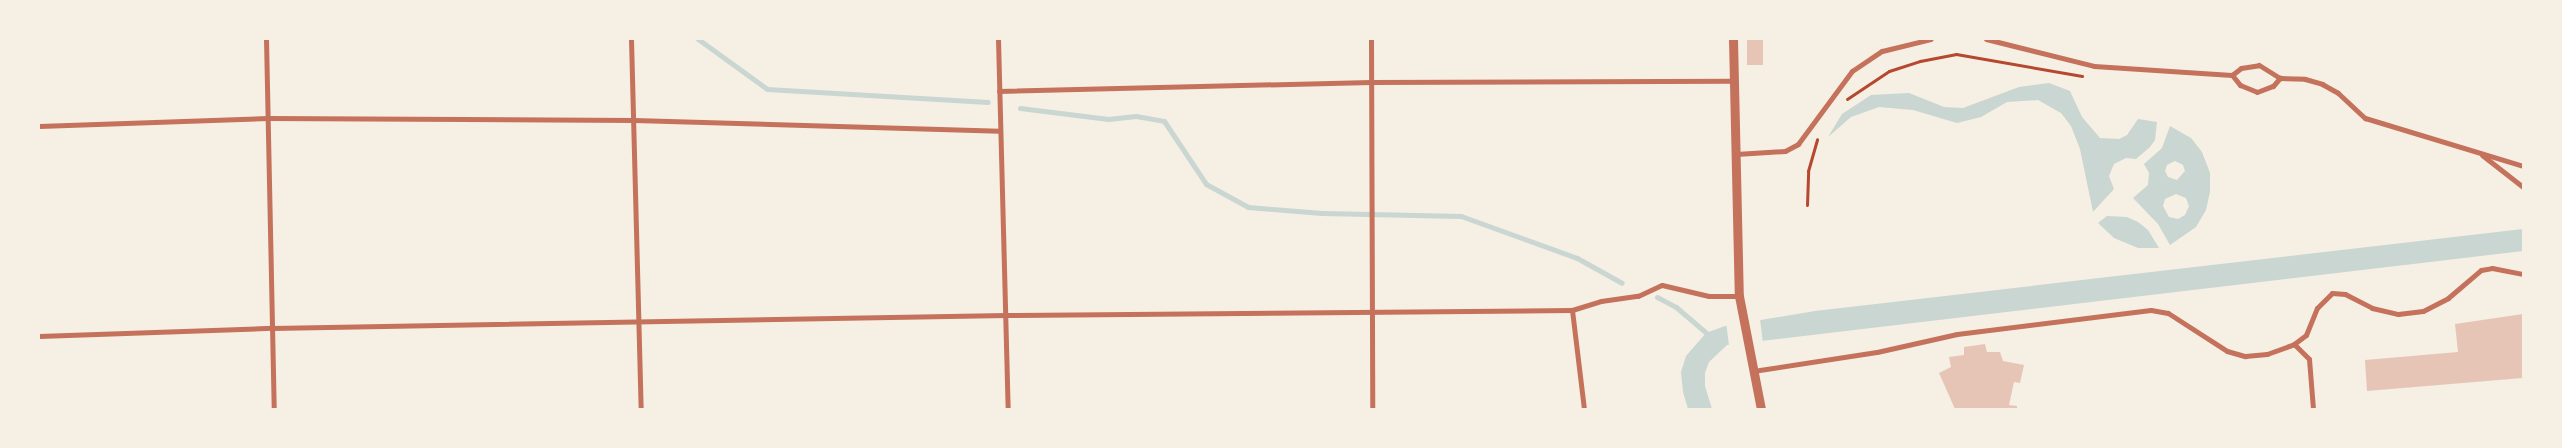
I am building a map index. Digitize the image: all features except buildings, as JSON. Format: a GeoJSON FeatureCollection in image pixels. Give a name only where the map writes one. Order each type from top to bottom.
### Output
{"type":"FeatureCollection","features":[{"type":"Feature","properties":{"kind":"street"},"geometry":{"type":"LineString","coordinates":[[266,39],[274,409]]}},
{"type":"Feature","properties":{"kind":"street"},"geometry":{"type":"LineString","coordinates":[[631,39],[641,409]]}},
{"type":"Feature","properties":{"kind":"street"},"geometry":{"type":"LineString","coordinates":[[998,39],[1008,409]]}},
{"type":"Feature","properties":{"kind":"street"},"geometry":{"type":"LineString","coordinates":[[1371,39],[1370,310],[1372,409]]}},
{"type":"Feature","properties":{"kind":"street"},"geometry":{"type":"LineString","coordinates":[[1733,39],[1734,154],[1739,296],[1760,409]]}},
{"type":"Feature","properties":{"kind":"street"},"geometry":{"type":"LineString","coordinates":[[1734,154],[1785,151],[1798,144],[1852,71],[1882,52],[1931,39]]}},
{"type":"Feature","properties":{"kind":"street"},"geometry":{"type":"LineString","coordinates":[[1986,39],[2094,66],[2232,76],[2240,85],[2257,92],[2273,86],[2280,78]]}},
{"type":"Feature","properties":{"kind":"street"},"geometry":{"type":"LineString","coordinates":[[2232,76],[2241,68],[2259,65],[2280,78],[2304,79],[2322,84],[2338,93],[2365,118],[2523,166]]}},
{"type":"Feature","properties":{"kind":"street"},"geometry":{"type":"LineString","coordinates":[[998,91],[1371,82],[1733,81]]}},
{"type":"Feature","properties":{"kind":"street"},"geometry":{"type":"LineString","coordinates":[[39,126],[268,118],[634,120],[999,131]]}},
{"type":"Feature","properties":{"kind":"street"},"geometry":{"type":"LineString","coordinates":[[2478,152],[2523,187]]}},
{"type":"Feature","properties":{"kind":"street"},"geometry":{"type":"LineString","coordinates":[[1752,371],[1877,352],[1957,334],[2138,311],[2168,313],[2216,347],[2245,356],[2267,354],[2294,344],[2306,335],[2317,308],[2332,293],[2345,294],[2372,308],[2398,314],[2423,311],[2448,298],[2481,270],[2492,268],[2523,274]]}},
{"type":"Feature","properties":{"kind":"street"},"geometry":{"type":"LineString","coordinates":[[39,336],[272,328],[1370,310],[1572,310],[1601,301],[1638,296],[1662,284],[1709,296],[1739,296]]}},
{"type":"Feature","properties":{"kind":"street"},"geometry":{"type":"LineString","coordinates":[[1572,310],[1584,409]]}},
{"type":"Feature","properties":{"kind":"street"},"geometry":{"type":"LineString","coordinates":[[2294,344],[2306,355],[2310,366],[2313,409]]}},
{"type":"Feature","properties":{"kind":"path"},"geometry":{"type":"LineString","coordinates":[[1841,105],[1874,79],[1903,66],[1938,56],[1973,54],[2031,69],[2086,77]]}},
{"type":"Feature","properties":{"kind":"path"},"geometry":{"type":"LineString","coordinates":[[1807,205],[1808,171],[1820,133]]}},
{"type":"Feature","properties":{"kind":"shaded area"},"geometry":{"type":"Polygon","coordinates":[[[2049,83],[2070,91],[2082,117],[2100,138],[2119,139],[2127,135],[2138,119],[2157,122],[2155,140],[2150,147],[2136,159],[2126,158],[2114,164],[2109,176],[2114,189],[2093,212],[2080,149],[2071,126],[2061,113],[2038,100],[2007,102],[1981,117],[1957,123],[1913,110],[1879,107],[1851,117],[1828,137],[1842,114],[1871,95],[1909,93],[1944,107],[1963,108],[2019,87],[2049,83]]]}},
{"type":"Feature","properties":{"kind":"shaded area"},"geometry":{"type":"Polygon","coordinates":[[[2170,126],[2191,138],[2202,152],[2210,173],[2210,192],[2206,210],[2196,227],[2170,245],[2158,224],[2133,198],[2148,185],[2149,173],[2144,164],[2162,148],[2170,126]],[[2175,161],[2167,165],[2165,171],[2168,177],[2177,180],[2185,171],[2183,165],[2175,161]],[[2176,194],[2165,199],[2163,206],[2169,217],[2178,219],[2185,215],[2189,206],[2186,198],[2176,194]]]}},
{"type":"Feature","properties":{"kind":"shaded area"},"geometry":{"type":"Polygon","coordinates":[[[2107,216],[2127,217],[2138,222],[2148,230],[2159,248],[2138,248],[2114,238],[2098,223],[2107,216]]]}},
{"type":"Feature","properties":{"kind":"shaded area"},"geometry":{"type":"Polygon","coordinates":[[[2523,229],[2523,251],[1727,345],[1709,362],[1705,373],[1705,386],[1712,409],[1688,409],[1683,392],[1681,372],[1686,356],[1706,333],[1725,326],[1815,311],[2523,229]]]}},
{"type":"Feature","properties":{"kind":"pier"},"geometry":{"type":"Polygon","coordinates":[[[1760,319],[1763,342],[1729,346],[1726,323],[1760,319]]]}},
{"type":"Feature","properties":{"kind":"waterway"},"geometry":{"type":"LineString","coordinates":[[698,39],[767,89],[988,102]]}},
{"type":"Feature","properties":{"kind":"waterway"},"geometry":{"type":"LineString","coordinates":[[1020,108],[1108,119],[1136,116],[1164,121],[1206,184],[1248,207],[1322,213],[1461,216],[1577,258],[1622,283]]}},
{"type":"Feature","properties":{"kind":"waterway"},"geometry":{"type":"LineString","coordinates":[[1657,297],[1676,307],[1711,337]]}}]}
